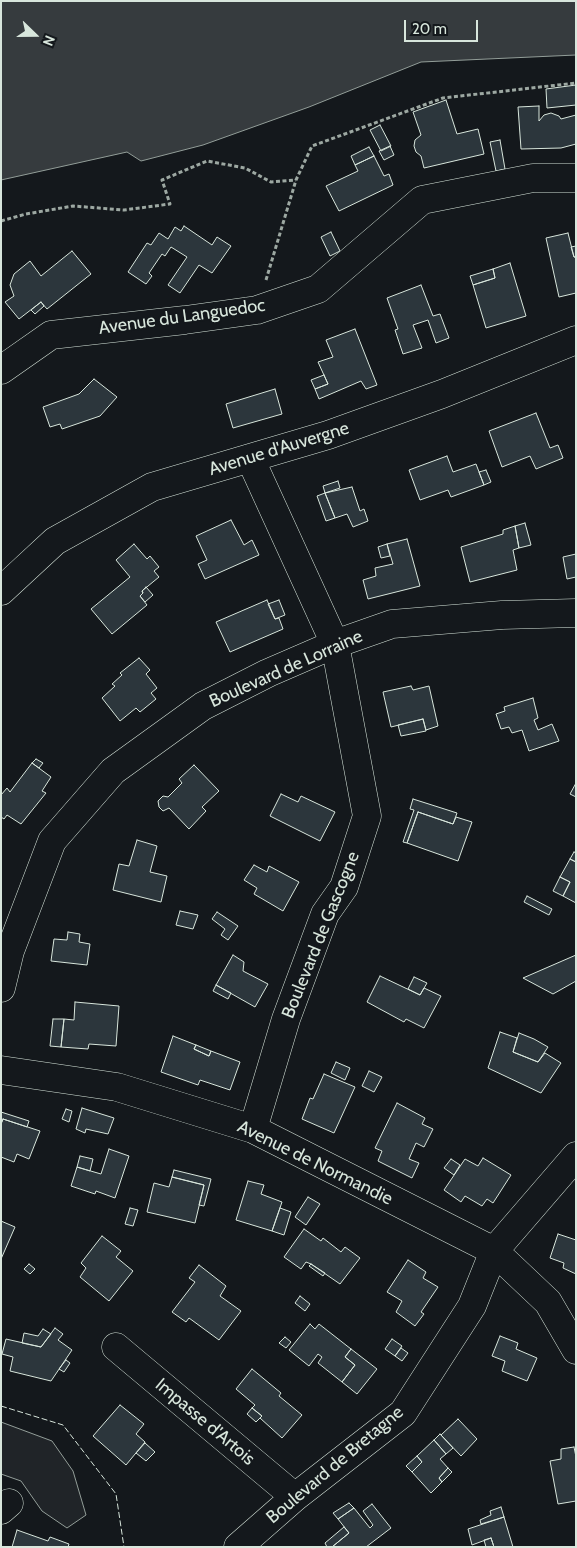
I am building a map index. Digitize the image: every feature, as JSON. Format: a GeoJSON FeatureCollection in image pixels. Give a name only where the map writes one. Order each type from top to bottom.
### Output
{"type":"FeatureCollection","features":[{"type":"Feature","properties":{"kind":"street","name":"Avenue du Languedoc"},"geometry":{"type":"LineString","coordinates":[[1,370],[51,335],[257,310],[318,289],[422,200],[533,178],[576,178]]}},
{"type":"Feature","properties":{"kind":"street","name":"Avenue d'Auvergne"},"geometry":{"type":"LineString","coordinates":[[1,590],[55,541],[152,487],[328,435],[433,397],[576,340]]}},
{"type":"Feature","properties":{"kind":"street","name":"Boulevard de Gascogne"},"geometry":{"type":"LineString","coordinates":[[250,458],[335,644],[367,816],[344,887],[326,914],[286,1019],[253,1129]]}},
{"type":"Feature","properties":{"kind":"street","name":"Boulevard de Lorraine"},"geometry":{"type":"LineString","coordinates":[[1,988],[10,952],[52,841],[113,771],[203,706],[268,673],[335,644],[392,624],[502,614],[576,614]]}},
{"type":"Feature","properties":{"kind":"street","name":"Avenue de Normandie"},"geometry":{"type":"LineString","coordinates":[[1,1070],[117,1087],[253,1129],[494,1251],[548,1302],[576,1350]]}},
{"type":"Feature","properties":{"kind":"street","name":"Boulevard de Bretagne"},"geometry":{"type":"LineString","coordinates":[[238,1547],[295,1497],[403,1413],[472,1306],[494,1251],[576,1156]]}},
{"type":"Feature","properties":{"kind":"street","name":"Impasse d'Artois"},"geometry":{"type":"LineString","coordinates":[[116,1347],[295,1497]]}},
{"type":"Feature","properties":{"kind":"path"},"geometry":{"type":"LineString","coordinates":[[257,310],[296,180],[312,146],[442,98],[576,84]]}},
{"type":"Feature","properties":{"kind":"path"},"geometry":{"type":"LineString","coordinates":[[1,221],[26,214],[73,206],[124,210],[170,204],[162,180],[207,161],[245,168],[271,182],[296,180]]}},
{"type":"Feature","properties":{"kind":"shaded area"},"geometry":{"type":"Polygon","coordinates":[[[1,1],[576,1],[576,55],[421,62],[309,107],[203,145],[141,161],[127,152],[1,180],[1,1]]]}},
{"type":"Feature","properties":{"kind":"shaded area"},"geometry":{"type":"Polygon","coordinates":[[[1,1422],[52,1441],[73,1471],[86,1515],[67,1528],[42,1511],[21,1481],[1,1474],[1,1422]]]}},
{"type":"Feature","properties":{"kind":"building"},"geometry":{"type":"Polygon","coordinates":[[[576,85],[576,105],[547,108],[546,89],[576,85]]]}},
{"type":"Feature","properties":{"kind":"building"},"geometry":{"type":"Polygon","coordinates":[[[446,100],[457,134],[478,129],[484,154],[424,168],[421,156],[416,152],[414,146],[415,140],[421,135],[413,112],[446,100]]]}},
{"type":"Feature","properties":{"kind":"building"},"geometry":{"type":"Polygon","coordinates":[[[539,106],[539,121],[544,115],[551,113],[559,116],[561,119],[576,115],[576,144],[561,148],[521,149],[518,107],[539,106]]]}},
{"type":"Feature","properties":{"kind":"building"},"geometry":{"type":"Polygon","coordinates":[[[380,125],[391,146],[381,151],[370,130],[380,125]]]}},
{"type":"Feature","properties":{"kind":"building"},"geometry":{"type":"Polygon","coordinates":[[[500,140],[505,169],[496,171],[490,142],[500,140]]]}},
{"type":"Feature","properties":{"kind":"building"},"geometry":{"type":"Polygon","coordinates":[[[390,146],[394,155],[384,160],[379,151],[390,146]]]}},
{"type":"Feature","properties":{"kind":"building"},"geometry":{"type":"Polygon","coordinates":[[[369,147],[374,156],[355,165],[351,156],[369,147]]]}},
{"type":"Feature","properties":{"kind":"building"},"geometry":{"type":"Polygon","coordinates":[[[374,156],[384,176],[389,174],[393,185],[339,211],[326,186],[358,171],[355,165],[374,156]]]}},
{"type":"Feature","properties":{"kind":"building"},"geometry":{"type":"Polygon","coordinates":[[[184,226],[212,245],[217,237],[231,246],[212,273],[199,265],[180,293],[168,285],[187,257],[171,247],[165,256],[162,254],[149,273],[152,276],[146,284],[128,272],[147,243],[151,245],[159,233],[168,239],[175,227],[181,231],[184,226]]]}},
{"type":"Feature","properties":{"kind":"building"},"geometry":{"type":"Polygon","coordinates":[[[331,232],[340,251],[330,256],[321,237],[331,232]]]}},
{"type":"Feature","properties":{"kind":"building"},"geometry":{"type":"Polygon","coordinates":[[[568,233],[574,257],[576,257],[576,293],[559,297],[546,238],[568,233]]]}},
{"type":"Feature","properties":{"kind":"building"},"geometry":{"type":"Polygon","coordinates":[[[576,246],[576,257],[574,257],[571,247],[576,246]]]}},
{"type":"Feature","properties":{"kind":"building"},"geometry":{"type":"Polygon","coordinates":[[[72,251],[91,274],[47,309],[41,302],[19,319],[5,302],[14,296],[10,285],[14,274],[30,261],[41,276],[72,251]]]}},
{"type":"Feature","properties":{"kind":"building"},"geometry":{"type":"Polygon","coordinates":[[[510,263],[526,316],[486,328],[473,285],[495,278],[493,269],[510,263]]]}},
{"type":"Feature","properties":{"kind":"building"},"geometry":{"type":"Polygon","coordinates":[[[493,269],[495,278],[473,285],[470,276],[493,269]]]}},
{"type":"Feature","properties":{"kind":"building"},"geometry":{"type":"Polygon","coordinates":[[[421,285],[433,316],[440,314],[449,338],[436,343],[428,320],[413,325],[422,348],[403,354],[395,330],[398,329],[387,298],[421,285]]]}},
{"type":"Feature","properties":{"kind":"building"},"geometry":{"type":"Polygon","coordinates":[[[41,302],[44,306],[35,314],[31,310],[41,302]]]}},
{"type":"Feature","properties":{"kind":"building"},"geometry":{"type":"Polygon","coordinates":[[[355,329],[377,385],[366,389],[361,381],[319,399],[315,389],[328,384],[318,362],[333,357],[326,340],[355,329]]]}},
{"type":"Feature","properties":{"kind":"building"},"geometry":{"type":"Polygon","coordinates":[[[324,375],[328,384],[315,389],[311,380],[324,375]]]}},
{"type":"Feature","properties":{"kind":"building"},"geometry":{"type":"Polygon","coordinates":[[[94,379],[117,397],[100,416],[62,429],[60,424],[50,427],[43,407],[79,394],[94,379]]]}},
{"type":"Feature","properties":{"kind":"building"},"geometry":{"type":"Polygon","coordinates":[[[275,389],[282,414],[233,428],[226,404],[275,389]]]}},
{"type":"Feature","properties":{"kind":"building"},"geometry":{"type":"Polygon","coordinates":[[[536,413],[550,448],[558,445],[563,458],[536,469],[530,456],[502,467],[489,431],[536,413]]]}},
{"type":"Feature","properties":{"kind":"building"},"geometry":{"type":"Polygon","coordinates":[[[447,456],[453,472],[476,464],[484,485],[451,497],[448,490],[420,500],[409,470],[447,456]]]}},
{"type":"Feature","properties":{"kind":"building"},"geometry":{"type":"Polygon","coordinates":[[[486,470],[491,482],[484,485],[479,472],[486,470]]]}},
{"type":"Feature","properties":{"kind":"building"},"geometry":{"type":"Polygon","coordinates":[[[338,481],[340,488],[325,493],[323,486],[338,481]]]}},
{"type":"Feature","properties":{"kind":"building"},"geometry":{"type":"Polygon","coordinates":[[[352,487],[360,511],[364,509],[368,521],[353,527],[347,514],[335,518],[325,493],[352,487]]]}},
{"type":"Feature","properties":{"kind":"building"},"geometry":{"type":"Polygon","coordinates":[[[325,493],[335,518],[326,521],[317,496],[325,493]]]}},
{"type":"Feature","properties":{"kind":"building"},"geometry":{"type":"Polygon","coordinates":[[[231,520],[244,545],[252,540],[259,555],[205,579],[198,564],[207,560],[196,536],[231,520]]]}},
{"type":"Feature","properties":{"kind":"building"},"geometry":{"type":"Polygon","coordinates":[[[525,523],[531,545],[519,548],[515,526],[525,523]]]}},
{"type":"Feature","properties":{"kind":"building"},"geometry":{"type":"Polygon","coordinates":[[[515,526],[519,548],[513,550],[517,570],[470,582],[461,547],[503,534],[503,530],[515,526]]]}},
{"type":"Feature","properties":{"kind":"building"},"geometry":{"type":"Polygon","coordinates":[[[407,539],[420,586],[368,599],[363,580],[376,576],[375,568],[393,564],[387,544],[407,539]]]}},
{"type":"Feature","properties":{"kind":"building"},"geometry":{"type":"Polygon","coordinates":[[[134,544],[147,559],[150,556],[159,567],[154,571],[159,577],[142,591],[143,593],[140,596],[147,605],[112,634],[91,609],[130,577],[116,560],[134,544]]]}},
{"type":"Feature","properties":{"kind":"building"},"geometry":{"type":"Polygon","coordinates":[[[387,544],[390,556],[381,558],[378,547],[387,544]]]}},
{"type":"Feature","properties":{"kind":"building"},"geometry":{"type":"Polygon","coordinates":[[[576,554],[576,577],[567,579],[563,557],[576,554]]]}},
{"type":"Feature","properties":{"kind":"building"},"geometry":{"type":"Polygon","coordinates":[[[146,587],[153,595],[145,602],[140,596],[146,587]]]}},
{"type":"Feature","properties":{"kind":"building"},"geometry":{"type":"Polygon","coordinates":[[[267,600],[275,619],[279,618],[283,629],[230,652],[216,622],[267,600]]]}},
{"type":"Feature","properties":{"kind":"building"},"geometry":{"type":"Polygon","coordinates":[[[279,600],[285,615],[275,619],[268,604],[279,600]]]}},
{"type":"Feature","properties":{"kind":"building"},"geometry":{"type":"Polygon","coordinates":[[[139,658],[150,670],[146,674],[157,688],[151,693],[156,699],[140,712],[136,708],[120,721],[102,698],[115,686],[112,684],[122,675],[120,673],[139,658]]]}},
{"type":"Feature","properties":{"kind":"building"},"geometry":{"type":"Polygon","coordinates":[[[411,686],[413,690],[429,686],[438,726],[426,730],[423,719],[391,727],[383,692],[411,686]]]}},
{"type":"Feature","properties":{"kind":"building"},"geometry":{"type":"Polygon","coordinates":[[[533,698],[538,718],[534,720],[538,730],[552,724],[559,741],[529,751],[522,730],[512,733],[509,727],[501,729],[496,714],[505,711],[504,707],[533,698]]]}},
{"type":"Feature","properties":{"kind":"building"},"geometry":{"type":"Polygon","coordinates":[[[423,719],[426,731],[401,736],[398,725],[423,719]]]}},
{"type":"Feature","properties":{"kind":"building"},"geometry":{"type":"Polygon","coordinates":[[[36,759],[43,763],[39,768],[32,763],[36,759]]]}},
{"type":"Feature","properties":{"kind":"building"},"geometry":{"type":"Polygon","coordinates":[[[32,763],[51,777],[42,791],[46,793],[21,824],[7,815],[4,819],[1,817],[1,795],[7,788],[10,792],[32,763]]]}},
{"type":"Feature","properties":{"kind":"building"},"geometry":{"type":"Polygon","coordinates":[[[194,765],[219,791],[202,807],[206,811],[189,829],[169,808],[163,811],[159,807],[158,801],[163,796],[168,797],[182,783],[179,779],[194,765]]]}},
{"type":"Feature","properties":{"kind":"building"},"geometry":{"type":"Polygon","coordinates":[[[576,783],[576,797],[570,794],[576,783]]]}},
{"type":"Feature","properties":{"kind":"building"},"geometry":{"type":"Polygon","coordinates":[[[281,794],[298,802],[301,796],[335,812],[320,841],[270,816],[281,794]]]}},
{"type":"Feature","properties":{"kind":"building"},"geometry":{"type":"Polygon","coordinates":[[[413,799],[457,813],[453,824],[418,812],[407,843],[403,842],[414,810],[410,809],[413,799]]]}},
{"type":"Feature","properties":{"kind":"building"},"geometry":{"type":"Polygon","coordinates":[[[418,812],[453,824],[456,817],[472,822],[458,861],[407,843],[418,812]]]}},
{"type":"Feature","properties":{"kind":"building"},"geometry":{"type":"Polygon","coordinates":[[[137,840],[157,846],[150,872],[167,876],[161,902],[113,890],[119,864],[129,866],[137,840]]]}},
{"type":"Feature","properties":{"kind":"building"},"geometry":{"type":"Polygon","coordinates":[[[574,852],[576,853],[576,862],[570,859],[574,852]]]}},
{"type":"Feature","properties":{"kind":"building"},"geometry":{"type":"Polygon","coordinates":[[[570,859],[576,862],[576,903],[563,896],[570,882],[560,877],[570,859]]]}},
{"type":"Feature","properties":{"kind":"building"},"geometry":{"type":"Polygon","coordinates":[[[254,865],[267,872],[269,866],[299,882],[283,911],[254,894],[257,888],[244,880],[254,865]]]}},
{"type":"Feature","properties":{"kind":"building"},"geometry":{"type":"Polygon","coordinates":[[[560,877],[570,882],[563,896],[553,891],[560,877]]]}},
{"type":"Feature","properties":{"kind":"building"},"geometry":{"type":"Polygon","coordinates":[[[527,896],[552,909],[549,915],[524,902],[527,896]]]}},
{"type":"Feature","properties":{"kind":"building"},"geometry":{"type":"Polygon","coordinates":[[[180,911],[198,915],[193,929],[176,925],[180,911]]]}},
{"type":"Feature","properties":{"kind":"building"},"geometry":{"type":"Polygon","coordinates":[[[217,912],[238,926],[228,940],[221,935],[225,929],[212,919],[217,912]]]}},
{"type":"Feature","properties":{"kind":"building"},"geometry":{"type":"Polygon","coordinates":[[[68,932],[80,934],[79,942],[90,944],[87,965],[51,961],[54,939],[67,940],[68,932]]]}},
{"type":"Feature","properties":{"kind":"building"},"geometry":{"type":"Polygon","coordinates":[[[233,955],[244,962],[243,971],[268,984],[255,1007],[216,985],[233,955]]]}},
{"type":"Feature","properties":{"kind":"building"},"geometry":{"type":"Polygon","coordinates":[[[576,955],[576,981],[553,994],[523,978],[576,955]]]}},
{"type":"Feature","properties":{"kind":"building"},"geometry":{"type":"Polygon","coordinates":[[[380,976],[420,995],[424,988],[441,996],[424,1028],[406,1019],[404,1022],[367,1002],[380,976]]]}},
{"type":"Feature","properties":{"kind":"building"},"geometry":{"type":"Polygon","coordinates":[[[414,977],[427,983],[420,995],[408,989],[414,977]]]}},
{"type":"Feature","properties":{"kind":"building"},"geometry":{"type":"Polygon","coordinates":[[[216,985],[231,993],[228,999],[213,991],[216,985]]]}},
{"type":"Feature","properties":{"kind":"building"},"geometry":{"type":"Polygon","coordinates":[[[75,1002],[119,1006],[116,1046],[89,1044],[88,1049],[61,1047],[64,1019],[74,1020],[75,1002]]]}},
{"type":"Feature","properties":{"kind":"building"},"geometry":{"type":"Polygon","coordinates":[[[53,1019],[64,1019],[61,1047],[50,1046],[53,1019]]]}},
{"type":"Feature","properties":{"kind":"building"},"geometry":{"type":"Polygon","coordinates":[[[500,1032],[517,1038],[513,1052],[538,1062],[545,1053],[561,1063],[541,1093],[488,1068],[500,1032]]]}},
{"type":"Feature","properties":{"kind":"building"},"geometry":{"type":"Polygon","coordinates":[[[519,1033],[548,1047],[538,1062],[513,1052],[519,1033]]]}},
{"type":"Feature","properties":{"kind":"building"},"geometry":{"type":"Polygon","coordinates":[[[173,1036],[196,1045],[194,1049],[209,1056],[211,1051],[240,1062],[230,1090],[200,1080],[198,1085],[161,1072],[173,1036]]]}},
{"type":"Feature","properties":{"kind":"building"},"geometry":{"type":"Polygon","coordinates":[[[196,1045],[211,1051],[209,1056],[194,1049],[196,1045]]]}},
{"type":"Feature","properties":{"kind":"building"},"geometry":{"type":"Polygon","coordinates":[[[336,1062],[350,1068],[345,1080],[331,1073],[336,1062]]]}},
{"type":"Feature","properties":{"kind":"building"},"geometry":{"type":"Polygon","coordinates":[[[369,1071],[382,1077],[374,1092],[362,1086],[369,1071]]]}},
{"type":"Feature","properties":{"kind":"building"},"geometry":{"type":"Polygon","coordinates":[[[324,1074],[355,1087],[334,1133],[302,1119],[310,1098],[313,1099],[324,1074]]]}},
{"type":"Feature","properties":{"kind":"building"},"geometry":{"type":"Polygon","coordinates":[[[397,1103],[425,1118],[422,1124],[433,1129],[424,1147],[416,1143],[409,1159],[419,1163],[412,1178],[378,1161],[382,1151],[375,1148],[397,1103]]]}},
{"type":"Feature","properties":{"kind":"building"},"geometry":{"type":"Polygon","coordinates":[[[82,1108],[114,1118],[108,1134],[86,1129],[85,1133],[76,1129],[82,1108]]]}},
{"type":"Feature","properties":{"kind":"building"},"geometry":{"type":"Polygon","coordinates":[[[66,1109],[72,1111],[69,1122],[62,1119],[66,1109]]]}},
{"type":"Feature","properties":{"kind":"building"},"geometry":{"type":"Polygon","coordinates":[[[1,1112],[29,1121],[27,1127],[3,1119],[1,1124],[1,1112]]]}},
{"type":"Feature","properties":{"kind":"building"},"geometry":{"type":"Polygon","coordinates":[[[3,1119],[40,1131],[29,1159],[17,1154],[14,1162],[1,1157],[1,1124],[3,1119]]]}},
{"type":"Feature","properties":{"kind":"building"},"geometry":{"type":"Polygon","coordinates":[[[109,1149],[129,1156],[115,1198],[96,1191],[95,1194],[71,1186],[77,1167],[101,1174],[109,1149]]]}},
{"type":"Feature","properties":{"kind":"building"},"geometry":{"type":"Polygon","coordinates":[[[80,1156],[93,1159],[90,1171],[77,1167],[80,1156]]]}},
{"type":"Feature","properties":{"kind":"building"},"geometry":{"type":"Polygon","coordinates":[[[483,1158],[511,1175],[493,1203],[487,1199],[482,1206],[465,1196],[461,1202],[444,1190],[465,1159],[478,1166],[483,1158]]]}},
{"type":"Feature","properties":{"kind":"building"},"geometry":{"type":"Polygon","coordinates":[[[451,1159],[460,1165],[454,1175],[444,1168],[451,1159]]]}},
{"type":"Feature","properties":{"kind":"building"},"geometry":{"type":"Polygon","coordinates":[[[174,1170],[211,1179],[204,1206],[199,1205],[204,1185],[172,1177],[174,1170]]]}},
{"type":"Feature","properties":{"kind":"building"},"geometry":{"type":"Polygon","coordinates":[[[172,1177],[204,1185],[195,1223],[147,1212],[154,1183],[169,1187],[172,1177]]]}},
{"type":"Feature","properties":{"kind":"building"},"geometry":{"type":"Polygon","coordinates":[[[248,1181],[264,1185],[261,1194],[282,1202],[272,1231],[236,1220],[248,1181]]]}},
{"type":"Feature","properties":{"kind":"building"},"geometry":{"type":"Polygon","coordinates":[[[308,1197],[320,1204],[306,1225],[295,1217],[308,1197]]]}},
{"type":"Feature","properties":{"kind":"building"},"geometry":{"type":"Polygon","coordinates":[[[130,1208],[138,1210],[133,1226],[125,1224],[130,1208]]]}},
{"type":"Feature","properties":{"kind":"building"},"geometry":{"type":"Polygon","coordinates":[[[280,1208],[291,1212],[284,1235],[272,1231],[280,1208]]]}},
{"type":"Feature","properties":{"kind":"building"},"geometry":{"type":"Polygon","coordinates":[[[1,1221],[15,1227],[1,1259],[1,1221]]]}},
{"type":"Feature","properties":{"kind":"building"},"geometry":{"type":"Polygon","coordinates":[[[304,1229],[321,1241],[323,1238],[341,1252],[345,1247],[360,1258],[340,1284],[311,1264],[306,1262],[301,1269],[284,1257],[304,1229]]]}},
{"type":"Feature","properties":{"kind":"building"},"geometry":{"type":"Polygon","coordinates":[[[558,1234],[576,1240],[576,1274],[563,1268],[564,1263],[550,1258],[558,1234]]]}},
{"type":"Feature","properties":{"kind":"building"},"geometry":{"type":"Polygon","coordinates":[[[102,1236],[121,1251],[116,1257],[133,1271],[109,1301],[80,1277],[86,1268],[81,1263],[102,1236]]]}},
{"type":"Feature","properties":{"kind":"building"},"geometry":{"type":"Polygon","coordinates":[[[408,1260],[426,1272],[423,1278],[438,1287],[421,1312],[424,1314],[415,1326],[396,1312],[402,1301],[387,1292],[408,1260]]]}},
{"type":"Feature","properties":{"kind":"building"},"geometry":{"type":"Polygon","coordinates":[[[29,1264],[35,1269],[30,1274],[24,1269],[29,1264]]]}},
{"type":"Feature","properties":{"kind":"building"},"geometry":{"type":"Polygon","coordinates":[[[311,1264],[325,1273],[323,1276],[309,1266],[311,1264]]]}},
{"type":"Feature","properties":{"kind":"building"},"geometry":{"type":"Polygon","coordinates":[[[199,1265],[226,1286],[220,1296],[241,1311],[219,1340],[189,1318],[186,1322],[172,1312],[195,1282],[189,1278],[199,1265]]]}},
{"type":"Feature","properties":{"kind":"building"},"geometry":{"type":"Polygon","coordinates":[[[300,1296],[310,1304],[305,1311],[295,1303],[300,1296]]]}},
{"type":"Feature","properties":{"kind":"building"},"geometry":{"type":"Polygon","coordinates":[[[310,1324],[315,1329],[319,1324],[351,1349],[345,1357],[355,1365],[342,1382],[318,1363],[322,1357],[318,1354],[309,1366],[289,1350],[310,1324]]]}},
{"type":"Feature","properties":{"kind":"building"},"geometry":{"type":"Polygon","coordinates":[[[55,1328],[63,1334],[58,1340],[72,1350],[51,1381],[10,1371],[13,1357],[2,1354],[6,1339],[41,1347],[55,1328]]]}},
{"type":"Feature","properties":{"kind":"building"},"geometry":{"type":"Polygon","coordinates":[[[43,1329],[51,1334],[41,1347],[22,1343],[24,1333],[38,1336],[43,1329]]]}},
{"type":"Feature","properties":{"kind":"building"},"geometry":{"type":"Polygon","coordinates":[[[500,1336],[518,1343],[516,1349],[537,1358],[527,1381],[502,1371],[505,1361],[492,1356],[500,1336]]]}},
{"type":"Feature","properties":{"kind":"building"},"geometry":{"type":"Polygon","coordinates":[[[285,1337],[291,1342],[286,1348],[279,1343],[285,1337]]]}},
{"type":"Feature","properties":{"kind":"building"},"geometry":{"type":"Polygon","coordinates":[[[392,1339],[402,1346],[395,1356],[385,1349],[392,1339]]]}},
{"type":"Feature","properties":{"kind":"building"},"geometry":{"type":"Polygon","coordinates":[[[401,1348],[408,1353],[402,1361],[395,1356],[401,1348]]]}},
{"type":"Feature","properties":{"kind":"building"},"geometry":{"type":"Polygon","coordinates":[[[351,1349],[377,1369],[357,1394],[342,1382],[355,1365],[345,1357],[351,1349]]]}},
{"type":"Feature","properties":{"kind":"building"},"geometry":{"type":"Polygon","coordinates":[[[66,1360],[70,1363],[64,1372],[59,1369],[66,1360]]]}},
{"type":"Feature","properties":{"kind":"building"},"geometry":{"type":"Polygon","coordinates":[[[252,1369],[281,1393],[279,1396],[302,1415],[282,1438],[260,1418],[262,1416],[252,1408],[255,1405],[236,1389],[252,1369]]]}},
{"type":"Feature","properties":{"kind":"building"},"geometry":{"type":"Polygon","coordinates":[[[120,1405],[144,1424],[136,1434],[145,1442],[126,1465],[93,1436],[120,1405]]]}},
{"type":"Feature","properties":{"kind":"building"},"geometry":{"type":"Polygon","coordinates":[[[252,1408],[262,1416],[256,1422],[247,1414],[252,1408]]]}},
{"type":"Feature","properties":{"kind":"building"},"geometry":{"type":"Polygon","coordinates":[[[458,1419],[477,1439],[461,1456],[441,1435],[458,1419]]]}},
{"type":"Feature","properties":{"kind":"building"},"geometry":{"type":"Polygon","coordinates":[[[440,1434],[453,1448],[446,1454],[434,1440],[440,1434]]]}},
{"type":"Feature","properties":{"kind":"building"},"geometry":{"type":"Polygon","coordinates":[[[434,1440],[446,1454],[440,1459],[448,1468],[439,1478],[442,1482],[431,1493],[412,1472],[422,1462],[417,1456],[434,1440]]]}},
{"type":"Feature","properties":{"kind":"building"},"geometry":{"type":"Polygon","coordinates":[[[145,1443],[155,1452],[146,1461],[136,1453],[145,1443]]]}},
{"type":"Feature","properties":{"kind":"building"},"geometry":{"type":"Polygon","coordinates":[[[574,1447],[576,1457],[576,1501],[558,1504],[550,1461],[561,1459],[561,1449],[574,1447]]]}},
{"type":"Feature","properties":{"kind":"building"},"geometry":{"type":"Polygon","coordinates":[[[417,1456],[422,1462],[412,1472],[406,1466],[417,1456]]]}},
{"type":"Feature","properties":{"kind":"building"},"geometry":{"type":"Polygon","coordinates":[[[448,1468],[452,1472],[442,1482],[439,1478],[448,1468]]]}},
{"type":"Feature","properties":{"kind":"building"},"geometry":{"type":"Polygon","coordinates":[[[349,1503],[354,1508],[338,1519],[333,1513],[349,1503]]]}},
{"type":"Feature","properties":{"kind":"building"},"geometry":{"type":"Polygon","coordinates":[[[372,1504],[391,1528],[366,1547],[332,1547],[349,1533],[338,1519],[354,1508],[370,1528],[373,1525],[363,1511],[372,1504]]]}},
{"type":"Feature","properties":{"kind":"building"},"geometry":{"type":"Polygon","coordinates":[[[501,1507],[504,1517],[481,1524],[480,1520],[491,1515],[490,1511],[501,1507]]]}},
{"type":"Feature","properties":{"kind":"building"},"geometry":{"type":"Polygon","coordinates":[[[504,1517],[513,1547],[494,1547],[491,1538],[472,1545],[468,1529],[504,1517]]]}},
{"type":"Feature","properties":{"kind":"building"},"geometry":{"type":"Polygon","coordinates":[[[344,1527],[349,1533],[332,1547],[327,1547],[325,1543],[344,1527]]]}},
{"type":"Feature","properties":{"kind":"building"},"geometry":{"type":"Polygon","coordinates":[[[17,1530],[48,1541],[50,1537],[69,1544],[68,1547],[12,1547],[17,1530]]]}},
{"type":"Feature","properties":{"kind":"building"},"geometry":{"type":"Polygon","coordinates":[[[491,1538],[494,1547],[486,1547],[484,1540],[491,1538]]]}},
{"type":"Feature","properties":{"kind":"fence"},"geometry":{"type":"LineString","coordinates":[[1,1406],[63,1425],[116,1494],[124,1547]]}}]}
